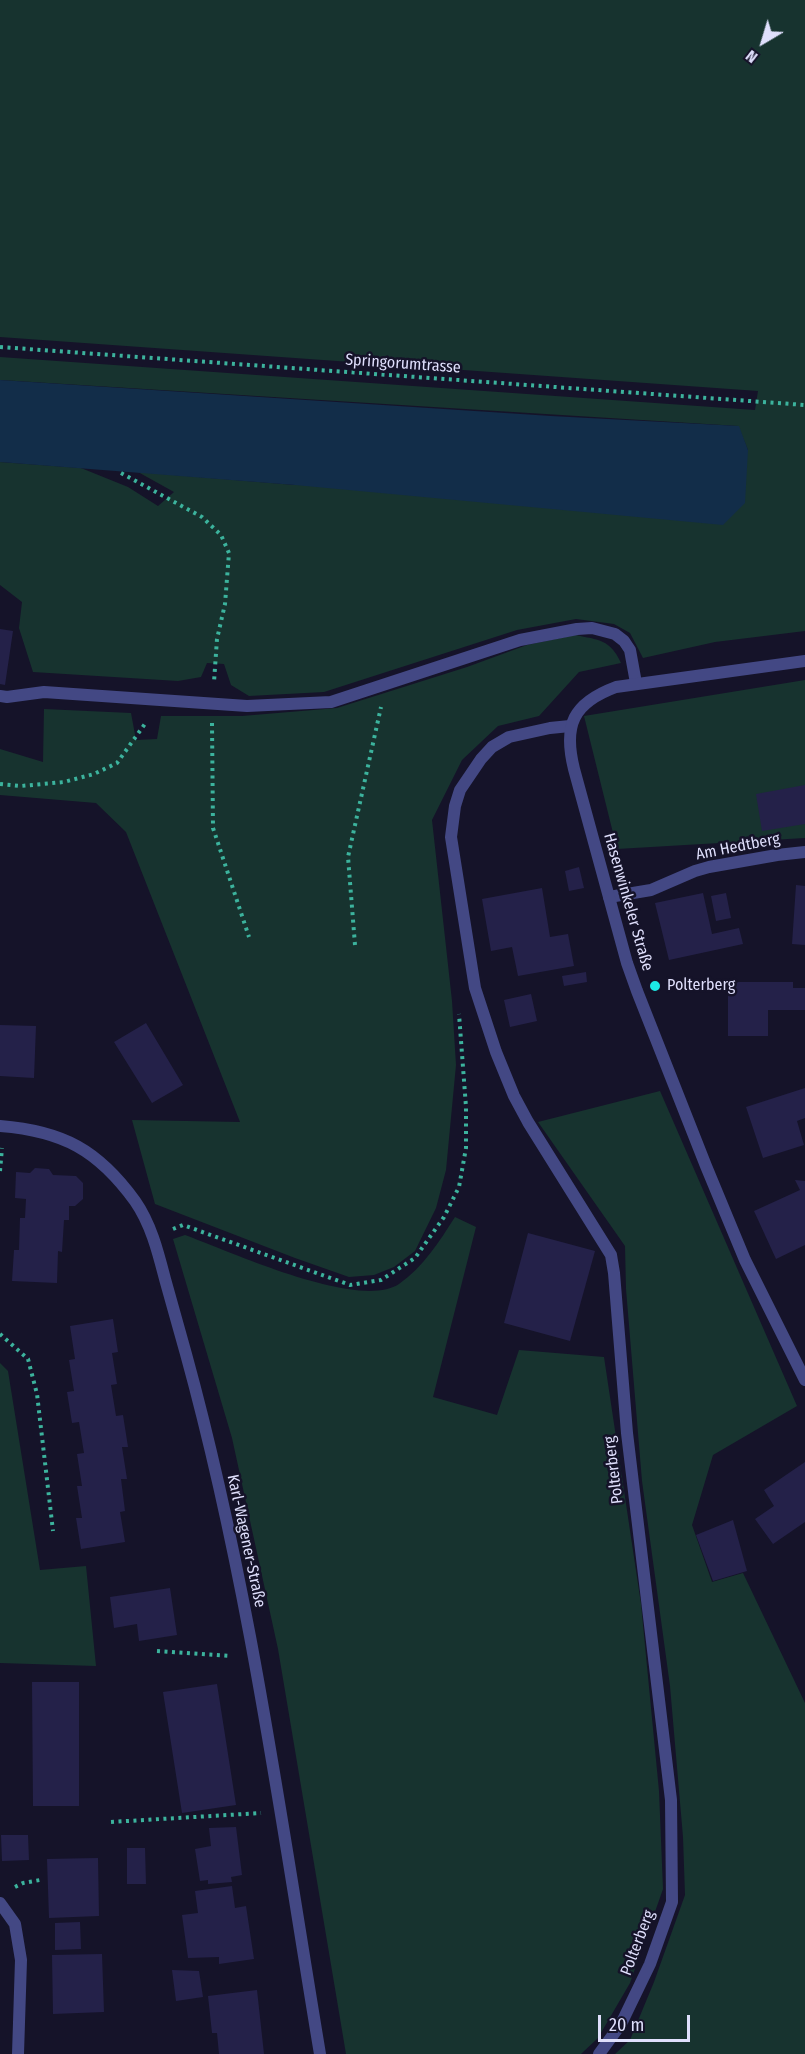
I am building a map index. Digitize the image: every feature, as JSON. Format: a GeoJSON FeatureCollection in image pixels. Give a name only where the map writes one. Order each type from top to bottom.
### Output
{"type":"FeatureCollection","features":[{"type":"Feature","properties":{"kind":"street"},"geometry":{"type":"LineString","coordinates":[[0,696],[44,692],[247,706],[331,702],[520,640],[592,628],[615,634],[624,641],[630,650],[636,683]]}},
{"type":"Feature","properties":{"kind":"street"},"geometry":{"type":"LineString","coordinates":[[570,726],[580,710],[597,695],[616,687],[805,661]]}},
{"type":"Feature","properties":{"kind":"street","name":"Hasenwinkeler Straße"},"geometry":{"type":"LineString","coordinates":[[570,726],[571,758],[627,963],[637,991],[745,1260],[805,1380]]}},
{"type":"Feature","properties":{"kind":"street","name":"Polterberg"},"geometry":{"type":"LineString","coordinates":[[570,726],[518,735],[500,742],[480,759],[460,790],[455,806],[452,837],[475,988],[496,1052],[514,1096],[600,1235],[611,1256],[614,1273],[627,1433],[671,1800],[672,1902],[650,1964],[621,2024],[602,2053]]}},
{"type":"Feature","properties":{"kind":"street","name":"Am Hedtberg"},"geometry":{"type":"LineString","coordinates":[[609,897],[651,890],[709,867],[805,852]]}},
{"type":"Feature","properties":{"kind":"street","name":"Karl-Wagener-Straße"},"geometry":{"type":"LineString","coordinates":[[0,1126],[62,1138],[96,1157],[136,1203],[154,1237],[197,1398],[230,1537],[280,1812],[320,2054]]}},
{"type":"Feature","properties":{"kind":"street"},"geometry":{"type":"LineString","coordinates":[[3,1898],[15,1924],[21,1960],[18,2054]]}},
{"type":"Feature","properties":{"kind":"path","name":"Springorumtrasse"},"geometry":{"type":"LineString","coordinates":[[0,347],[805,405]]}},
{"type":"Feature","properties":{"kind":"path"},"geometry":{"type":"LineString","coordinates":[[121,473],[202,517],[221,535],[229,553],[225,604],[217,639],[212,703],[213,828],[249,937]]}},
{"type":"Feature","properties":{"kind":"path"},"geometry":{"type":"LineString","coordinates":[[355,945],[348,857],[387,684]]}},
{"type":"Feature","properties":{"kind":"path"},"geometry":{"type":"LineString","coordinates":[[0,784],[21,786],[64,782],[94,774],[117,762],[162,700]]}},
{"type":"Feature","properties":{"kind":"path"},"geometry":{"type":"LineString","coordinates":[[154,1237],[183,1225],[350,1285],[381,1280],[415,1258],[444,1217],[459,1187],[466,1148],[466,1107],[459,1011],[475,988]]}},
{"type":"Feature","properties":{"kind":"path"},"geometry":{"type":"LineString","coordinates":[[0,1334],[28,1359],[38,1394],[53,1532]]}},
{"type":"Feature","properties":{"kind":"path"},"geometry":{"type":"LineString","coordinates":[[157,1651],[253,1657]]}},
{"type":"Feature","properties":{"kind":"path"},"geometry":{"type":"LineString","coordinates":[[111,1822],[280,1812]]}},
{"type":"Feature","properties":{"kind":"path"},"geometry":{"type":"LineString","coordinates":[[3,1898],[23,1882],[40,1880]]}},
{"type":"Feature","properties":{"kind":"green space"},"geometry":{"type":"Polygon","coordinates":[[[0,0],[805,0],[805,631],[715,642],[643,658],[630,633],[614,624],[576,619],[517,630],[324,692],[249,696],[231,685],[224,664],[207,663],[201,677],[178,681],[33,672],[19,628],[22,602],[0,585],[0,462],[81,468],[128,487],[158,506],[174,492],[138,472],[295,485],[748,450],[738,426],[0,380],[0,357],[755,410],[758,391],[0,337],[0,0]]]}},
{"type":"Feature","properties":{"kind":"green space"},"geometry":{"type":"Polygon","coordinates":[[[575,635],[608,645],[621,663],[579,672],[539,716],[498,726],[462,760],[432,820],[452,1001],[456,1065],[446,1170],[436,1208],[415,1251],[394,1267],[374,1275],[349,1277],[155,1204],[132,1120],[240,1122],[126,832],[96,803],[0,795],[0,749],[43,762],[44,709],[131,713],[136,740],[157,739],[161,716],[242,716],[337,708],[467,667],[527,645],[575,635]]]}},
{"type":"Feature","properties":{"kind":"green space"},"geometry":{"type":"Polygon","coordinates":[[[805,680],[805,838],[617,849],[584,716],[805,680]]]}},
{"type":"Feature","properties":{"kind":"green space"},"geometry":{"type":"Polygon","coordinates":[[[660,1091],[797,1406],[713,1455],[692,1525],[712,1582],[743,1573],[805,1703],[805,2054],[615,2054],[630,2040],[654,1982],[685,1895],[683,1837],[670,1686],[642,1481],[626,1289],[625,1246],[538,1122],[660,1091]]]}},
{"type":"Feature","properties":{"kind":"green space"},"geometry":{"type":"Polygon","coordinates":[[[455,1217],[476,1227],[433,1397],[497,1415],[519,1350],[604,1357],[641,1604],[659,1791],[663,1889],[630,1983],[598,2038],[581,2054],[346,2054],[278,1649],[232,1438],[173,1239],[185,1235],[262,1265],[325,1285],[355,1290],[380,1290],[399,1284],[416,1270],[437,1245],[455,1217]]]}},
{"type":"Feature","properties":{"kind":"green space"},"geometry":{"type":"Polygon","coordinates":[[[0,1363],[8,1371],[40,1570],[86,1566],[96,1666],[0,1663],[0,1363]]]}},
{"type":"Feature","properties":{"kind":"water"},"geometry":{"type":"Polygon","coordinates":[[[0,380],[739,426],[748,450],[745,503],[723,525],[295,485],[0,462],[0,380]]]}},
{"type":"Feature","properties":{"kind":"building"},"geometry":{"type":"Polygon","coordinates":[[[0,629],[13,631],[5,685],[0,684],[0,629]]]}},
{"type":"Feature","properties":{"kind":"building"},"geometry":{"type":"Polygon","coordinates":[[[805,785],[805,824],[762,831],[756,794],[805,785]]]}},
{"type":"Feature","properties":{"kind":"building"},"geometry":{"type":"Polygon","coordinates":[[[579,867],[584,888],[569,891],[565,871],[579,867]]]}},
{"type":"Feature","properties":{"kind":"building"},"geometry":{"type":"Polygon","coordinates":[[[796,885],[805,886],[805,945],[792,944],[796,885]]]}},
{"type":"Feature","properties":{"kind":"building"},"geometry":{"type":"Polygon","coordinates":[[[542,888],[550,937],[568,934],[574,966],[518,976],[512,947],[491,951],[482,899],[542,888]]]}},
{"type":"Feature","properties":{"kind":"building"},"geometry":{"type":"Polygon","coordinates":[[[703,893],[712,934],[739,928],[743,944],[669,960],[655,903],[703,893]]]}},
{"type":"Feature","properties":{"kind":"building"},"geometry":{"type":"Polygon","coordinates":[[[726,893],[731,918],[716,921],[711,896],[726,893]]]}},
{"type":"Feature","properties":{"kind":"building"},"geometry":{"type":"Polygon","coordinates":[[[586,972],[587,982],[564,986],[562,976],[586,972]]]}},
{"type":"Feature","properties":{"kind":"building"},"geometry":{"type":"Polygon","coordinates":[[[728,982],[793,982],[793,988],[805,988],[805,1010],[768,1010],[768,1036],[728,1036],[728,982]]]}},
{"type":"Feature","properties":{"kind":"building"},"geometry":{"type":"Polygon","coordinates":[[[531,994],[537,1021],[510,1027],[504,1000],[531,994]]]}},
{"type":"Feature","properties":{"kind":"building"},"geometry":{"type":"Polygon","coordinates":[[[146,1023],[183,1085],[152,1103],[114,1042],[146,1023]]]}},
{"type":"Feature","properties":{"kind":"building"},"geometry":{"type":"Polygon","coordinates":[[[0,1025],[36,1026],[34,1078],[0,1076],[0,1025]]]}},
{"type":"Feature","properties":{"kind":"building"},"geometry":{"type":"Polygon","coordinates":[[[805,1088],[805,1118],[797,1121],[804,1145],[763,1158],[746,1107],[805,1088]]]}},
{"type":"Feature","properties":{"kind":"building"},"geometry":{"type":"Polygon","coordinates":[[[35,1168],[49,1169],[53,1175],[76,1176],[83,1183],[83,1199],[75,1206],[69,1206],[69,1220],[64,1220],[62,1252],[58,1251],[57,1283],[12,1281],[14,1250],[19,1250],[20,1218],[25,1218],[26,1199],[15,1198],[16,1172],[30,1173],[35,1168]]]}},
{"type":"Feature","properties":{"kind":"building"},"geometry":{"type":"Polygon","coordinates":[[[795,1180],[805,1181],[805,1245],[776,1259],[754,1211],[800,1190],[795,1180]]]}},
{"type":"Feature","properties":{"kind":"building"},"geometry":{"type":"Polygon","coordinates":[[[528,1233],[595,1251],[570,1341],[504,1323],[528,1233]]]}},
{"type":"Feature","properties":{"kind":"building"},"geometry":{"type":"Polygon","coordinates":[[[113,1319],[118,1352],[112,1353],[117,1384],[111,1385],[116,1416],[123,1415],[128,1447],[122,1447],[127,1479],[121,1479],[125,1511],[120,1512],[125,1542],[81,1549],[76,1518],[82,1518],[77,1486],[82,1486],[77,1454],[84,1453],[79,1422],[72,1423],[67,1392],[74,1391],[69,1360],[75,1359],[70,1326],[113,1319]]]}},
{"type":"Feature","properties":{"kind":"building"},"geometry":{"type":"Polygon","coordinates":[[[805,1462],[805,1522],[773,1544],[755,1519],[774,1506],[764,1490],[805,1462]]]}},
{"type":"Feature","properties":{"kind":"building"},"geometry":{"type":"Polygon","coordinates":[[[733,1520],[747,1571],[713,1581],[696,1535],[733,1520]]]}},
{"type":"Feature","properties":{"kind":"building"},"geometry":{"type":"Polygon","coordinates":[[[170,1588],[177,1635],[139,1641],[137,1624],[114,1628],[110,1597],[170,1588]]]}},
{"type":"Feature","properties":{"kind":"building"},"geometry":{"type":"Polygon","coordinates":[[[32,1682],[79,1682],[79,1806],[33,1806],[32,1682]]]}},
{"type":"Feature","properties":{"kind":"building"},"geometry":{"type":"Polygon","coordinates":[[[217,1684],[236,1805],[182,1813],[163,1692],[217,1684]]]}},
{"type":"Feature","properties":{"kind":"building"},"geometry":{"type":"Polygon","coordinates":[[[236,1827],[242,1875],[231,1877],[232,1882],[208,1884],[208,1880],[200,1881],[195,1849],[211,1846],[209,1828],[236,1827]]]}},
{"type":"Feature","properties":{"kind":"building"},"geometry":{"type":"Polygon","coordinates":[[[1,1835],[28,1835],[29,1860],[2,1861],[1,1835]]]}},
{"type":"Feature","properties":{"kind":"building"},"geometry":{"type":"Polygon","coordinates":[[[127,1848],[145,1848],[146,1884],[127,1884],[127,1848]]]}},
{"type":"Feature","properties":{"kind":"building"},"geometry":{"type":"Polygon","coordinates":[[[98,1858],[99,1916],[49,1918],[47,1859],[98,1858]]]}},
{"type":"Feature","properties":{"kind":"building"},"geometry":{"type":"Polygon","coordinates":[[[232,1886],[235,1908],[246,1906],[254,1959],[219,1964],[219,1957],[188,1958],[182,1915],[198,1913],[195,1891],[232,1886]]]}},
{"type":"Feature","properties":{"kind":"building"},"geometry":{"type":"Polygon","coordinates":[[[80,1922],[81,1949],[55,1950],[55,1923],[80,1922]]]}},
{"type":"Feature","properties":{"kind":"building"},"geometry":{"type":"Polygon","coordinates":[[[102,1954],[104,2012],[53,2014],[52,1955],[102,1954]]]}},
{"type":"Feature","properties":{"kind":"building"},"geometry":{"type":"Polygon","coordinates":[[[172,1970],[199,1971],[203,1997],[176,2001],[172,1970]]]}},
{"type":"Feature","properties":{"kind":"building"},"geometry":{"type":"Polygon","coordinates":[[[257,1990],[264,2054],[219,2054],[217,2033],[212,2033],[208,1996],[257,1990]]]}},
{"type":"Feature","properties":{"kind":"place","name":"Polterberg"},"geometry":{"type":"Point","coordinates":[655,986]}}]}
